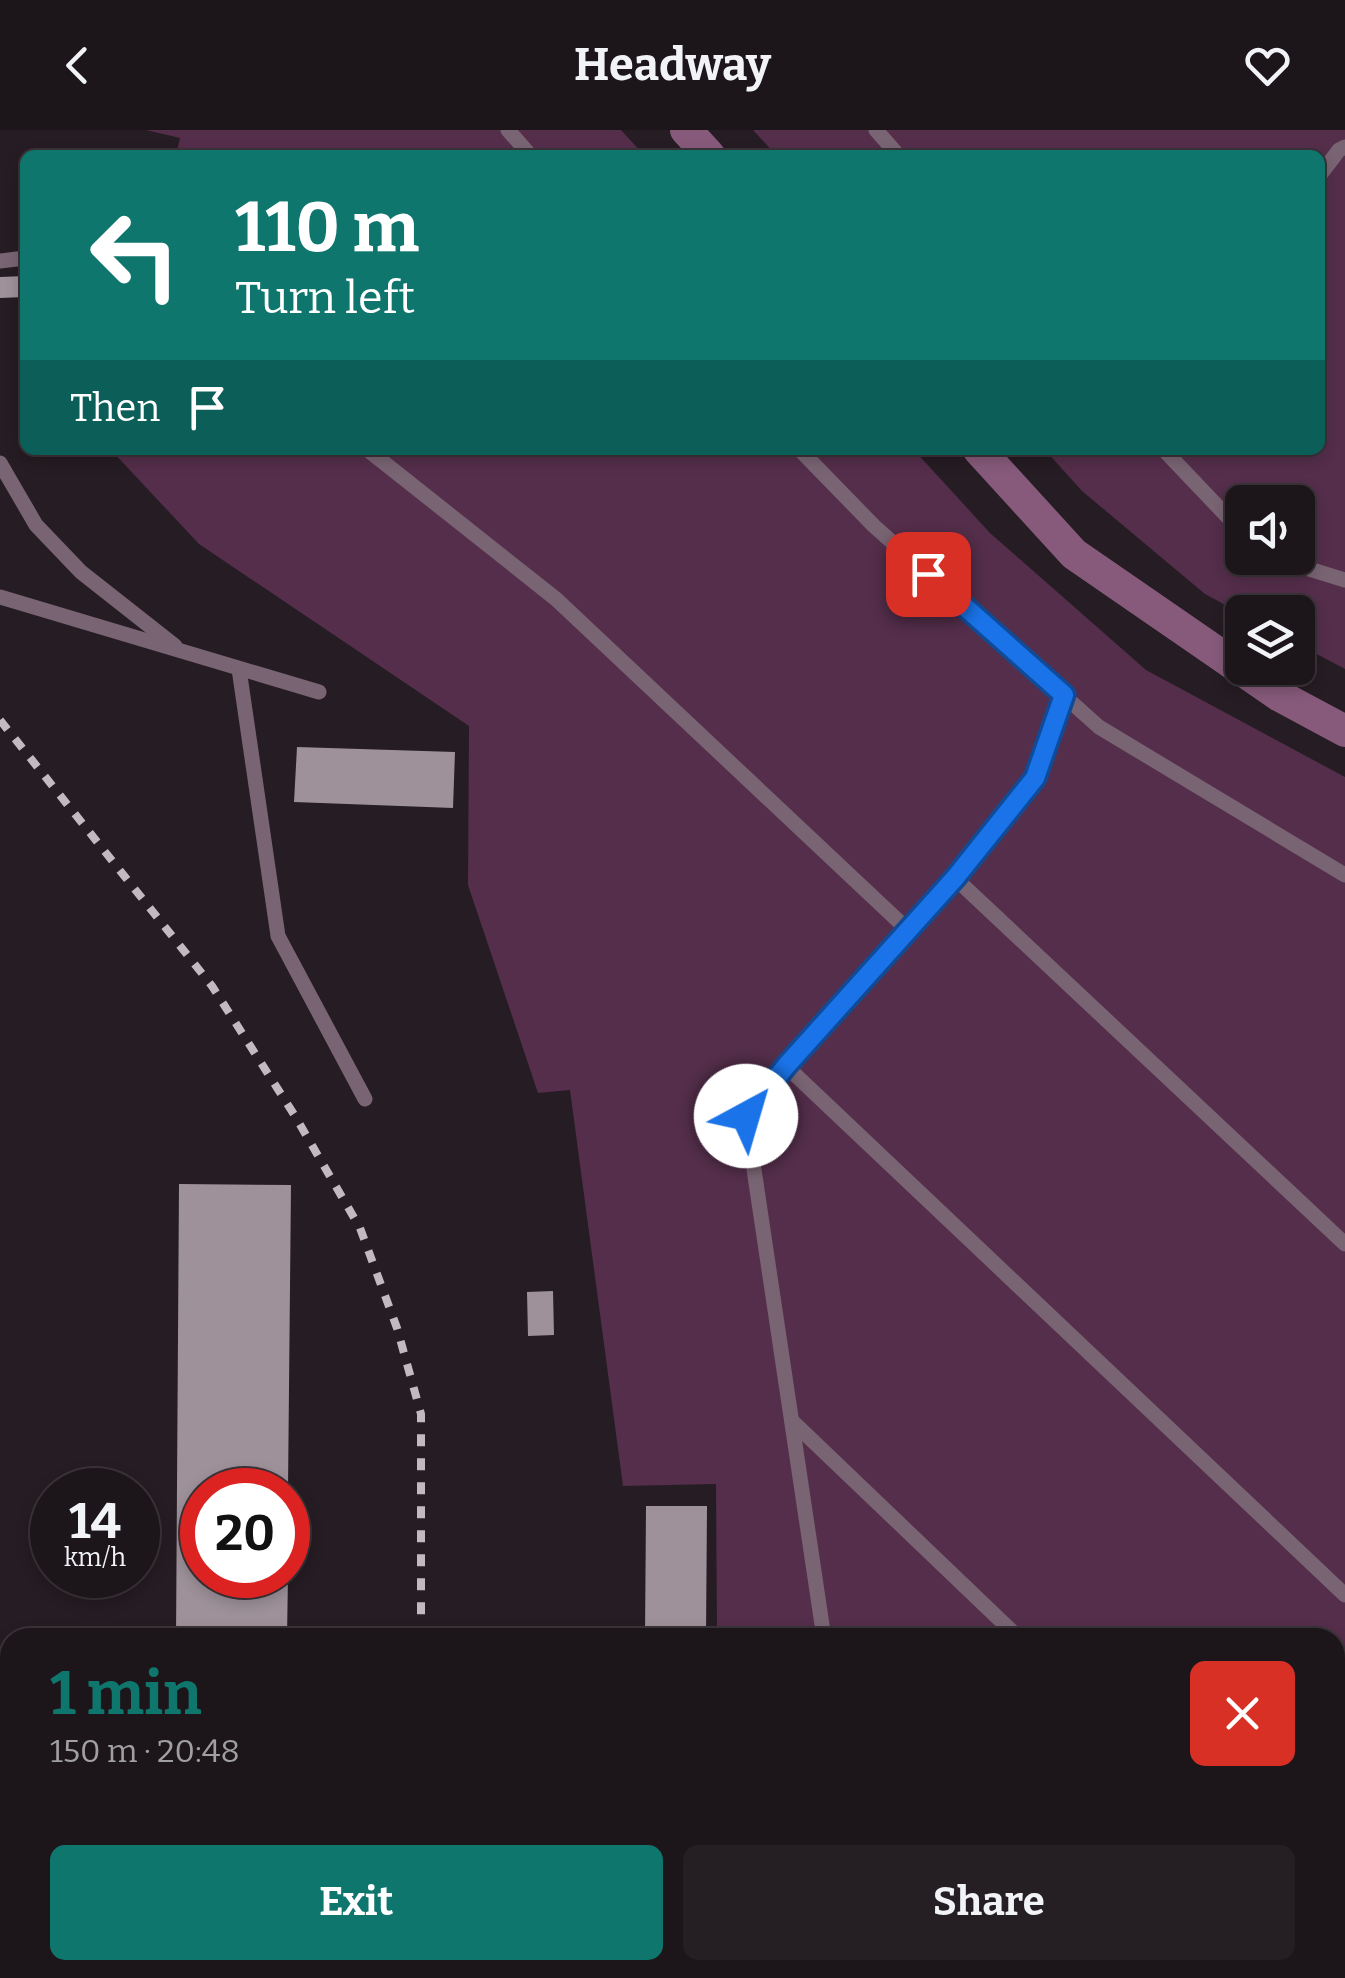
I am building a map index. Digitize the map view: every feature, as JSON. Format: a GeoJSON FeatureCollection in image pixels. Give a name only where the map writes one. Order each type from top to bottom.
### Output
{"type":"FeatureCollection","features":[{"type":"Feature","properties":{"kind":"lane"},"geometry":{"type":"LineString","coordinates":[[508,130],[526,150]]}},
{"type":"Feature","properties":{"kind":"lane"},"geometry":{"type":"LineString","coordinates":[[876,130],[894,150]]}},
{"type":"Feature","properties":{"kind":"lane"},"geometry":{"type":"LineString","coordinates":[[1325,168],[1345,147]]}},
{"type":"Feature","properties":{"kind":"lane"},"geometry":{"type":"LineString","coordinates":[[374,455],[556,598],[909,931]]}},
{"type":"Feature","properties":{"kind":"lane"},"geometry":{"type":"LineString","coordinates":[[805,455],[874,526],[1100,727],[1345,875]]}},
{"type":"Feature","properties":{"kind":"lane"},"geometry":{"type":"LineString","coordinates":[[1169,455],[1225,514]]}},
{"type":"Feature","properties":{"kind":"lane"},"geometry":{"type":"LineString","coordinates":[[0,463],[36,525],[82,572],[181,651]]}},
{"type":"Feature","properties":{"kind":"lane"},"geometry":{"type":"LineString","coordinates":[[1337,578],[1345,568]]}},
{"type":"Feature","properties":{"kind":"lane"},"geometry":{"type":"LineString","coordinates":[[0,597],[319,692]]}},
{"type":"Feature","properties":{"kind":"lane"},"geometry":{"type":"LineString","coordinates":[[239,668],[278,936],[364,1099]]}},
{"type":"Feature","properties":{"kind":"lane"},"geometry":{"type":"LineString","coordinates":[[823,1628],[746,1116],[955,878],[1035,778],[1064,695]]}},
{"type":"Feature","properties":{"kind":"lane"},"geometry":{"type":"LineString","coordinates":[[955,878],[1345,1244]]}},
{"type":"Feature","properties":{"kind":"lane"},"geometry":{"type":"LineString","coordinates":[[786,1066],[1345,1595]]}},
{"type":"Feature","properties":{"kind":"lane"},"geometry":{"type":"LineString","coordinates":[[792,1421],[1009,1628]]}},
{"type":"Feature","properties":{"kind":"shaded area"},"geometry":{"type":"Polygon","coordinates":[[[146,130],[621,130],[639,150],[177,150],[180,138],[146,130]]]}},
{"type":"Feature","properties":{"kind":"shaded area"},"geometry":{"type":"Polygon","coordinates":[[[753,130],[1345,130],[1345,669],[1315,653],[1315,595],[1225,595],[1225,605],[1205,594],[1082,491],[1050,455],[1325,455],[1325,150],[771,150],[753,130]]]}},
{"type":"Feature","properties":{"kind":"shaded area"},"geometry":{"type":"Polygon","coordinates":[[[116,455],[919,455],[990,533],[1146,670],[1345,777],[1345,1628],[717,1628],[716,1484],[623,1486],[570,1090],[538,1093],[468,885],[469,726],[199,544],[116,455]]]}},
{"type":"Feature","properties":{"kind":"building"},"geometry":{"type":"Polygon","coordinates":[[[20,276],[20,297],[0,298],[0,277],[20,276]]]}},
{"type":"Feature","properties":{"kind":"building"},"geometry":{"type":"Polygon","coordinates":[[[297,747],[455,752],[453,808],[294,802],[297,747]]]}},
{"type":"Feature","properties":{"kind":"building"},"geometry":{"type":"Polygon","coordinates":[[[179,1184],[291,1185],[288,1468],[180,1468],[180,1598],[288,1598],[287,1628],[176,1628],[179,1184]]]}},
{"type":"Feature","properties":{"kind":"building"},"geometry":{"type":"Polygon","coordinates":[[[553,1291],[554,1335],[528,1336],[527,1292],[553,1291]]]}},
{"type":"Feature","properties":{"kind":"building"},"geometry":{"type":"Polygon","coordinates":[[[646,1506],[707,1506],[706,1628],[645,1628],[646,1506]]]}},
{"type":"Feature","properties":{"kind":"waterway"},"geometry":{"type":"LineString","coordinates":[[686,130],[704,150]]}},
{"type":"Feature","properties":{"kind":"waterway"},"geometry":{"type":"LineString","coordinates":[[984,455],[1074,554],[1280,696],[1345,731]]}},
{"type":"Feature","properties":{"kind":"railway"},"geometry":{"type":"LineString","coordinates":[[0,720],[212,986],[360,1228],[397,1328],[421,1414],[421,1628]]}},
{"type":"Feature","properties":{"kind":"route"},"geometry":{"type":"LineString","coordinates":[[746,1116],[955,878],[1035,778],[1064,695],[928,574]]}}]}
